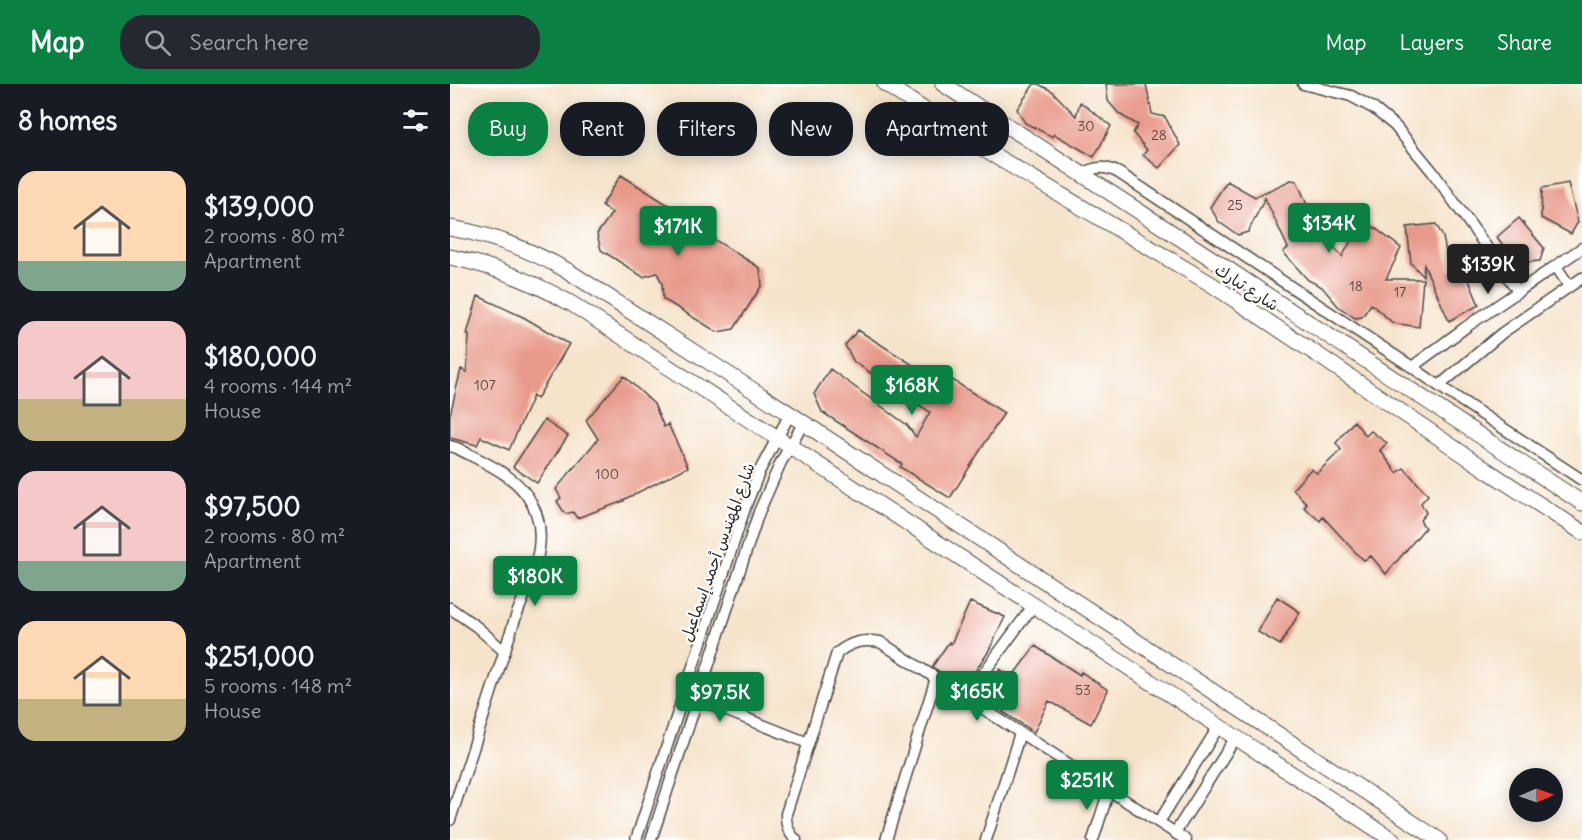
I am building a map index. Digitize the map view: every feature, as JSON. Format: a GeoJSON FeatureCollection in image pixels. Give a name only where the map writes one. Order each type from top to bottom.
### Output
{"type":"FeatureCollection","features":[{"type":"Feature","properties":{"kind":"street","name":"شارع تبارك"},"geometry":{"type":"LineString","coordinates":[[885,84],[985,150],[1211,284],[1582,532]]}},
{"type":"Feature","properties":{"kind":"street","name":"شارع تبارك"},"geometry":{"type":"LineString","coordinates":[[943,84],[1582,503]]}},
{"type":"Feature","properties":{"kind":"street"},"geometry":{"type":"LineString","coordinates":[[1303,84],[1351,96],[1372,108],[1395,126],[1439,180],[1518,291]]}},
{"type":"Feature","properties":{"kind":"street"},"geometry":{"type":"LineString","coordinates":[[1082,174],[1100,167],[1110,168],[1119,173],[1439,386],[1581,477]]}},
{"type":"Feature","properties":{"kind":"street"},"geometry":{"type":"LineString","coordinates":[[450,228],[501,240],[546,259],[568,272],[790,414],[1439,840]]}},
{"type":"Feature","properties":{"kind":"street"},"geometry":{"type":"LineString","coordinates":[[1412,367],[1582,248]]}},
{"type":"Feature","properties":{"kind":"street"},"geometry":{"type":"LineString","coordinates":[[450,257],[492,267],[523,279],[572,304],[1393,840]]}},
{"type":"Feature","properties":{"kind":"street"},"geometry":{"type":"LineString","coordinates":[[1556,266],[1569,286]]}},
{"type":"Feature","properties":{"kind":"street"},"geometry":{"type":"LineString","coordinates":[[1439,386],[1502,333],[1582,278]]}},
{"type":"Feature","properties":{"kind":"street","name":"شارع المهندس أحمد إسماعيل"},"geometry":{"type":"LineString","coordinates":[[651,840],[759,512],[773,478],[790,414]]}},
{"type":"Feature","properties":{"kind":"street","name":"شارع المهندس أحمد إسماعيل"},"geometry":{"type":"LineString","coordinates":[[636,840],[746,505],[760,470],[803,423]]}},
{"type":"Feature","properties":{"kind":"street"},"geometry":{"type":"LineString","coordinates":[[450,446],[514,480],[529,498],[538,519],[540,535],[539,551],[450,820]]}},
{"type":"Feature","properties":{"kind":"street"},"geometry":{"type":"LineString","coordinates":[[966,697],[1033,606]]}},
{"type":"Feature","properties":{"kind":"street"},"geometry":{"type":"LineString","coordinates":[[450,608],[477,627],[505,652]]}},
{"type":"Feature","properties":{"kind":"street"},"geometry":{"type":"LineString","coordinates":[[1094,646],[1110,624]]}},
{"type":"Feature","properties":{"kind":"street"},"geometry":{"type":"LineString","coordinates":[[796,840],[786,825],[786,814],[837,653],[846,646],[869,640],[880,642],[1186,840]]}},
{"type":"Feature","properties":{"kind":"street"},"geometry":{"type":"LineString","coordinates":[[886,840],[936,678]]}},
{"type":"Feature","properties":{"kind":"street"},"geometry":{"type":"LineString","coordinates":[[698,699],[808,743]]}},
{"type":"Feature","properties":{"kind":"street"},"geometry":{"type":"LineString","coordinates":[[1159,822],[1219,726]]}},
{"type":"Feature","properties":{"kind":"street"},"geometry":{"type":"LineString","coordinates":[[986,840],[1020,733]]}},
{"type":"Feature","properties":{"kind":"street"},"geometry":{"type":"LineString","coordinates":[[1175,833],[1236,737]]}},
{"type":"Feature","properties":{"kind":"street"},"geometry":{"type":"LineString","coordinates":[[1093,840],[1109,790]]}},
{"type":"Feature","properties":{"kind":"building"},"geometry":{"type":"Polygon","coordinates":[[[1034,84],[1052,91],[1076,116],[1080,102],[1111,126],[1094,157],[1054,134],[1053,137],[1025,123],[1017,109],[1034,84]]]}},
{"type":"Feature","properties":{"kind":"building"},"geometry":{"type":"Polygon","coordinates":[[[1106,84],[1146,84],[1152,114],[1165,117],[1180,145],[1159,168],[1143,155],[1147,150],[1133,133],[1138,125],[1119,114],[1108,101],[1106,84]]]}},
{"type":"Feature","properties":{"kind":"building"},"geometry":{"type":"Polygon","coordinates":[[[621,175],[692,220],[699,230],[760,268],[762,285],[734,329],[717,332],[663,299],[662,283],[657,273],[643,277],[601,250],[597,234],[612,213],[602,205],[621,175]]]}},
{"type":"Feature","properties":{"kind":"building"},"geometry":{"type":"Polygon","coordinates":[[[1291,180],[1297,181],[1312,221],[1342,257],[1360,224],[1371,225],[1401,248],[1386,279],[1423,279],[1419,327],[1393,323],[1371,304],[1362,317],[1355,318],[1338,306],[1322,287],[1308,280],[1283,252],[1288,248],[1265,198],[1248,232],[1238,235],[1219,222],[1210,207],[1227,181],[1255,197],[1291,180]]]}},
{"type":"Feature","properties":{"kind":"building"},"geometry":{"type":"Polygon","coordinates":[[[1568,183],[1578,222],[1571,234],[1541,218],[1542,188],[1568,183]]]}},
{"type":"Feature","properties":{"kind":"building"},"geometry":{"type":"Polygon","coordinates":[[[1519,218],[1544,248],[1540,261],[1516,263],[1497,237],[1519,218]]]}},
{"type":"Feature","properties":{"kind":"building"},"geometry":{"type":"Polygon","coordinates":[[[1436,224],[1443,237],[1450,272],[1463,266],[1479,305],[1449,321],[1424,265],[1423,276],[1411,263],[1407,227],[1436,224]]]}},
{"type":"Feature","properties":{"kind":"building"},"geometry":{"type":"Polygon","coordinates":[[[478,296],[525,318],[569,344],[537,399],[533,396],[509,450],[481,437],[477,445],[450,438],[450,415],[461,369],[467,372],[469,335],[467,334],[478,296]]]}},
{"type":"Feature","properties":{"kind":"building"},"geometry":{"type":"Polygon","coordinates":[[[858,330],[944,385],[948,377],[1004,413],[950,498],[900,467],[902,464],[822,412],[814,394],[830,369],[907,425],[916,437],[930,412],[854,362],[845,345],[858,330]]]}},
{"type":"Feature","properties":{"kind":"building"},"geometry":{"type":"Polygon","coordinates":[[[624,376],[654,404],[664,427],[668,424],[688,467],[624,501],[577,518],[573,512],[565,514],[557,501],[561,498],[556,489],[598,439],[586,420],[624,376]]]}},
{"type":"Feature","properties":{"kind":"building"},"geometry":{"type":"Polygon","coordinates":[[[544,420],[568,436],[537,483],[513,467],[544,420]]]}},
{"type":"Feature","properties":{"kind":"building"},"geometry":{"type":"Polygon","coordinates":[[[1354,421],[1366,436],[1371,431],[1387,443],[1380,450],[1397,473],[1404,468],[1428,495],[1421,503],[1426,513],[1420,520],[1425,528],[1386,574],[1371,556],[1364,560],[1323,517],[1320,521],[1304,507],[1307,504],[1293,489],[1311,469],[1317,473],[1341,450],[1336,443],[1354,421]]]}},
{"type":"Feature","properties":{"kind":"building"},"geometry":{"type":"Polygon","coordinates":[[[1277,597],[1300,612],[1280,645],[1258,632],[1277,597]]]}},
{"type":"Feature","properties":{"kind":"building"},"geometry":{"type":"Polygon","coordinates":[[[970,602],[1005,617],[987,654],[964,687],[932,667],[949,642],[951,644],[970,602]]]}},
{"type":"Feature","properties":{"kind":"building"},"geometry":{"type":"Polygon","coordinates":[[[1035,646],[1108,690],[1091,724],[1049,701],[1034,732],[1003,712],[998,699],[1005,688],[992,682],[1000,669],[1012,677],[1035,646]]]}}]}
